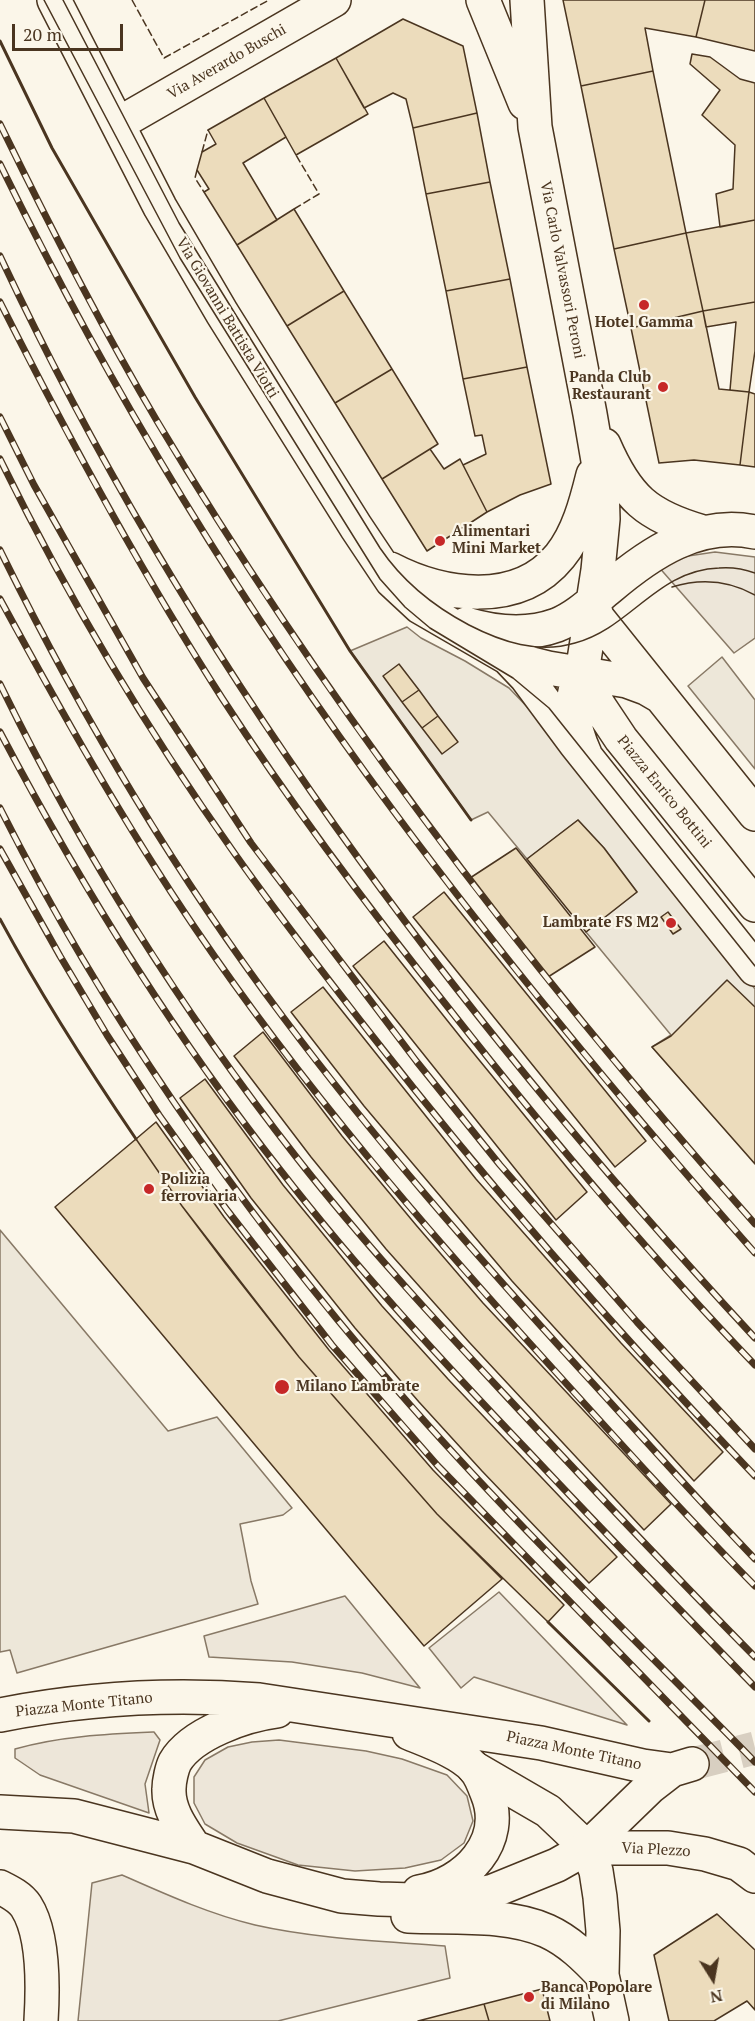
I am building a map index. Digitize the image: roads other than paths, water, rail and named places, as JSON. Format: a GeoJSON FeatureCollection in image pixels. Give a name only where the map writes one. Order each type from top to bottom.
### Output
{"type":"FeatureCollection","features":[{"type":"Feature","properties":{"kind":"street","name":"Via Giovanni Battista Viotti"},"geometry":{"type":"LineString","coordinates":[[54,0],[160,207],[222,313],[377,561],[410,599],[431,614]]}},
{"type":"Feature","properties":{"kind":"street","name":"Via Averardo Buschi"},"geometry":{"type":"LineString","coordinates":[[118,124],[334,0]]}},
{"type":"Feature","properties":{"kind":"street","name":"Via Carlo Valvassori Peroni"},"geometry":{"type":"LineString","coordinates":[[483,0],[535,127]]}},
{"type":"Feature","properties":{"kind":"street","name":"Via Carlo Valvassori Peroni"},"geometry":{"type":"LineString","coordinates":[[527,0],[535,127],[602,484],[603,519],[593,602]]}},
{"type":"Feature","properties":{"kind":"street","name":"Via Carlo Valvassori Peroni"},"geometry":{"type":"LineString","coordinates":[[590,414],[611,460],[632,495],[664,519],[703,532]]}},
{"type":"Feature","properties":{"kind":"street"},"geometry":{"type":"LineString","coordinates":[[377,561],[400,574],[436,588],[451,590],[491,592],[516,586],[529,580],[560,556],[574,534],[590,486],[597,450]]}},
{"type":"Feature","properties":{"kind":"street"},"geometry":{"type":"LineString","coordinates":[[431,614],[482,629],[508,633],[536,631],[560,624],[593,602],[638,563],[670,544],[703,532],[755,532]]}},
{"type":"Feature","properties":{"kind":"street"},"geometry":{"type":"LineString","coordinates":[[585,754],[576,733],[573,695],[582,673],[593,602]]}},
{"type":"Feature","properties":{"kind":"street"},"geometry":{"type":"LineString","coordinates":[[593,602],[597,617],[755,814]]}},
{"type":"Feature","properties":{"kind":"street"},"geometry":{"type":"LineString","coordinates":[[431,614],[508,658],[548,668],[627,681],[646,687],[658,695]]}},
{"type":"Feature","properties":{"kind":"street"},"geometry":{"type":"LineString","coordinates":[[508,658],[526,677],[544,704],[755,969]]}},
{"type":"Feature","properties":{"kind":"street","name":"Piazza Enrico Bottini"},"geometry":{"type":"LineString","coordinates":[[582,673],[598,706],[621,739],[755,905]]}},
{"type":"Feature","properties":{"kind":"street","name":"Piazza Monte Titano"},"geometry":{"type":"LineString","coordinates":[[0,1715],[102,1700],[162,1696],[223,1697],[312,1706],[542,1743],[643,1766],[682,1767],[650,1787],[587,1848],[557,1865],[493,1891],[448,1901],[342,1896]]}},
{"type":"Feature","properties":{"kind":"street","name":"Piazza Monte Titano"},"geometry":{"type":"LineString","coordinates":[[194,1847],[180,1826],[172,1808],[168,1789],[174,1763],[187,1748],[235,1720],[312,1706]]}},
{"type":"Feature","properties":{"kind":"street","name":"Piazza Monte Titano"},"geometry":{"type":"LineString","coordinates":[[362,1714],[456,1755],[548,1811],[587,1848],[596,1871],[600,1897],[603,1931],[602,1975]]}},
{"type":"Feature","properties":{"kind":"street","name":"Piazza Monte Titano"},"geometry":{"type":"LineString","coordinates":[[379,1899],[436,1890],[458,1876],[480,1857],[490,1839],[493,1821],[491,1802],[474,1768]]}},
{"type":"Feature","properties":{"kind":"street","name":"Piazza Monte Titano"},"geometry":{"type":"LineString","coordinates":[[0,1812],[74,1816],[194,1847],[267,1876],[342,1896],[385,1914],[489,1918],[532,1926],[548,1931],[566,1942],[582,1954],[602,1975]]}},
{"type":"Feature","properties":{"kind":"street","name":"Via Plezzo"},"geometry":{"type":"LineString","coordinates":[[587,1848],[669,1848],[705,1854],[739,1864],[755,1876]]}},
{"type":"Feature","properties":{"kind":"street"},"geometry":{"type":"LineString","coordinates":[[0,1887],[11,1892],[25,1905],[34,1924],[43,1986],[41,2021]]}},
{"type":"Feature","properties":{"kind":"street"},"geometry":{"type":"LineString","coordinates":[[602,1975],[612,2021]]}},
{"type":"Feature","properties":{"kind":"tunnel"},"geometry":{"type":"LineString","coordinates":[[692,1764],[755,1748]]}},
{"type":"Feature","properties":{"kind":"tram line"},"geometry":{"type":"LineString","coordinates":[[44,0],[180,258],[380,579],[405,607],[430,628],[513,678],[549,708],[755,966]]}},
{"type":"Feature","properties":{"kind":"tram line"},"geometry":{"type":"LineString","coordinates":[[63,0],[179,223],[380,548],[399,572],[420,592],[443,610],[494,637],[534,647],[547,647],[575,643],[595,636],[678,578],[697,571],[728,568],[755,573]]}},
{"type":"Feature","properties":{"kind":"tram line"},"geometry":{"type":"LineString","coordinates":[[672,587],[693,582],[714,582],[735,586],[755,595]]}},
{"type":"Feature","properties":{"kind":"railway"},"geometry":{"type":"LineString","coordinates":[[0,124],[76,274],[136,385],[223,528],[291,632],[363,735],[513,936],[592,1033],[755,1224]]}},
{"type":"Feature","properties":{"kind":"railway"},"geometry":{"type":"LineString","coordinates":[[0,164],[87,333],[182,498],[285,658],[339,736],[438,870],[526,982],[662,1146],[755,1253]]}},
{"type":"Feature","properties":{"kind":"railway"},"geometry":{"type":"LineString","coordinates":[[0,256],[74,405],[155,549],[242,689],[335,826],[433,959],[536,1088],[644,1215],[755,1338]]}},
{"type":"Feature","properties":{"kind":"railway"},"geometry":{"type":"LineString","coordinates":[[0,302],[79,453],[162,601],[222,698],[304,818],[421,973],[561,1147],[675,1280],[755,1365]]}},
{"type":"Feature","properties":{"kind":"railway"},"geometry":{"type":"LineString","coordinates":[[0,417],[34,485],[143,678],[251,843],[417,1062],[500,1165],[637,1322],[755,1449]]}},
{"type":"Feature","properties":{"kind":"railway"},"geometry":{"type":"LineString","coordinates":[[0,459],[53,561],[140,711],[202,807],[268,899],[415,1090],[509,1203],[654,1369],[755,1476]]}},
{"type":"Feature","properties":{"kind":"railway"},"geometry":{"type":"LineString","coordinates":[[0,550],[63,671],[131,790],[204,906],[283,1017],[353,1108],[464,1239],[755,1559]]}},
{"type":"Feature","properties":{"kind":"railway"},"geometry":{"type":"LineString","coordinates":[[0,599],[143,848],[195,928],[278,1044],[412,1210],[459,1264],[628,1452],[755,1586]]}},
{"type":"Feature","properties":{"kind":"railway"},"geometry":{"type":"LineString","coordinates":[[0,684],[64,808],[99,869],[213,1045],[297,1158],[452,1338],[755,1657]]}},
{"type":"Feature","properties":{"kind":"railway"},"geometry":{"type":"LineString","coordinates":[[0,732],[63,846],[130,958],[203,1066],[281,1171],[340,1244],[433,1350],[755,1687]]}},
{"type":"Feature","properties":{"kind":"railway"},"geometry":{"type":"LineString","coordinates":[[0,808],[41,886],[131,1038],[180,1111],[284,1254],[397,1390],[484,1486],[755,1762]]}},
{"type":"Feature","properties":{"kind":"railway"},"geometry":{"type":"LineString","coordinates":[[0,849],[107,1035],[159,1115],[227,1210],[332,1345],[438,1466],[755,1792]]}},
{"type":"Feature","properties":{"kind":"place","name":"Hotel Gamma"},"geometry":{"type":"Point","coordinates":[644,305]}},
{"type":"Feature","properties":{"kind":"place","name":"Panda Club Restaurant"},"geometry":{"type":"Point","coordinates":[663,387]}},
{"type":"Feature","properties":{"kind":"place","name":"Alimentari Mini Market"},"geometry":{"type":"Point","coordinates":[440,541]}},
{"type":"Feature","properties":{"kind":"place","name":"Lambrate FS M2"},"geometry":{"type":"Point","coordinates":[671,923]}},
{"type":"Feature","properties":{"kind":"place","name":"Polizia ferroviaria"},"geometry":{"type":"Point","coordinates":[149,1189]}},
{"type":"Feature","properties":{"kind":"place","name":"Milano Lambrate"},"geometry":{"type":"Point","coordinates":[282,1387]}},
{"type":"Feature","properties":{"kind":"place","name":"Banca Popolare di Milano"},"geometry":{"type":"Point","coordinates":[529,1997]}}]}
